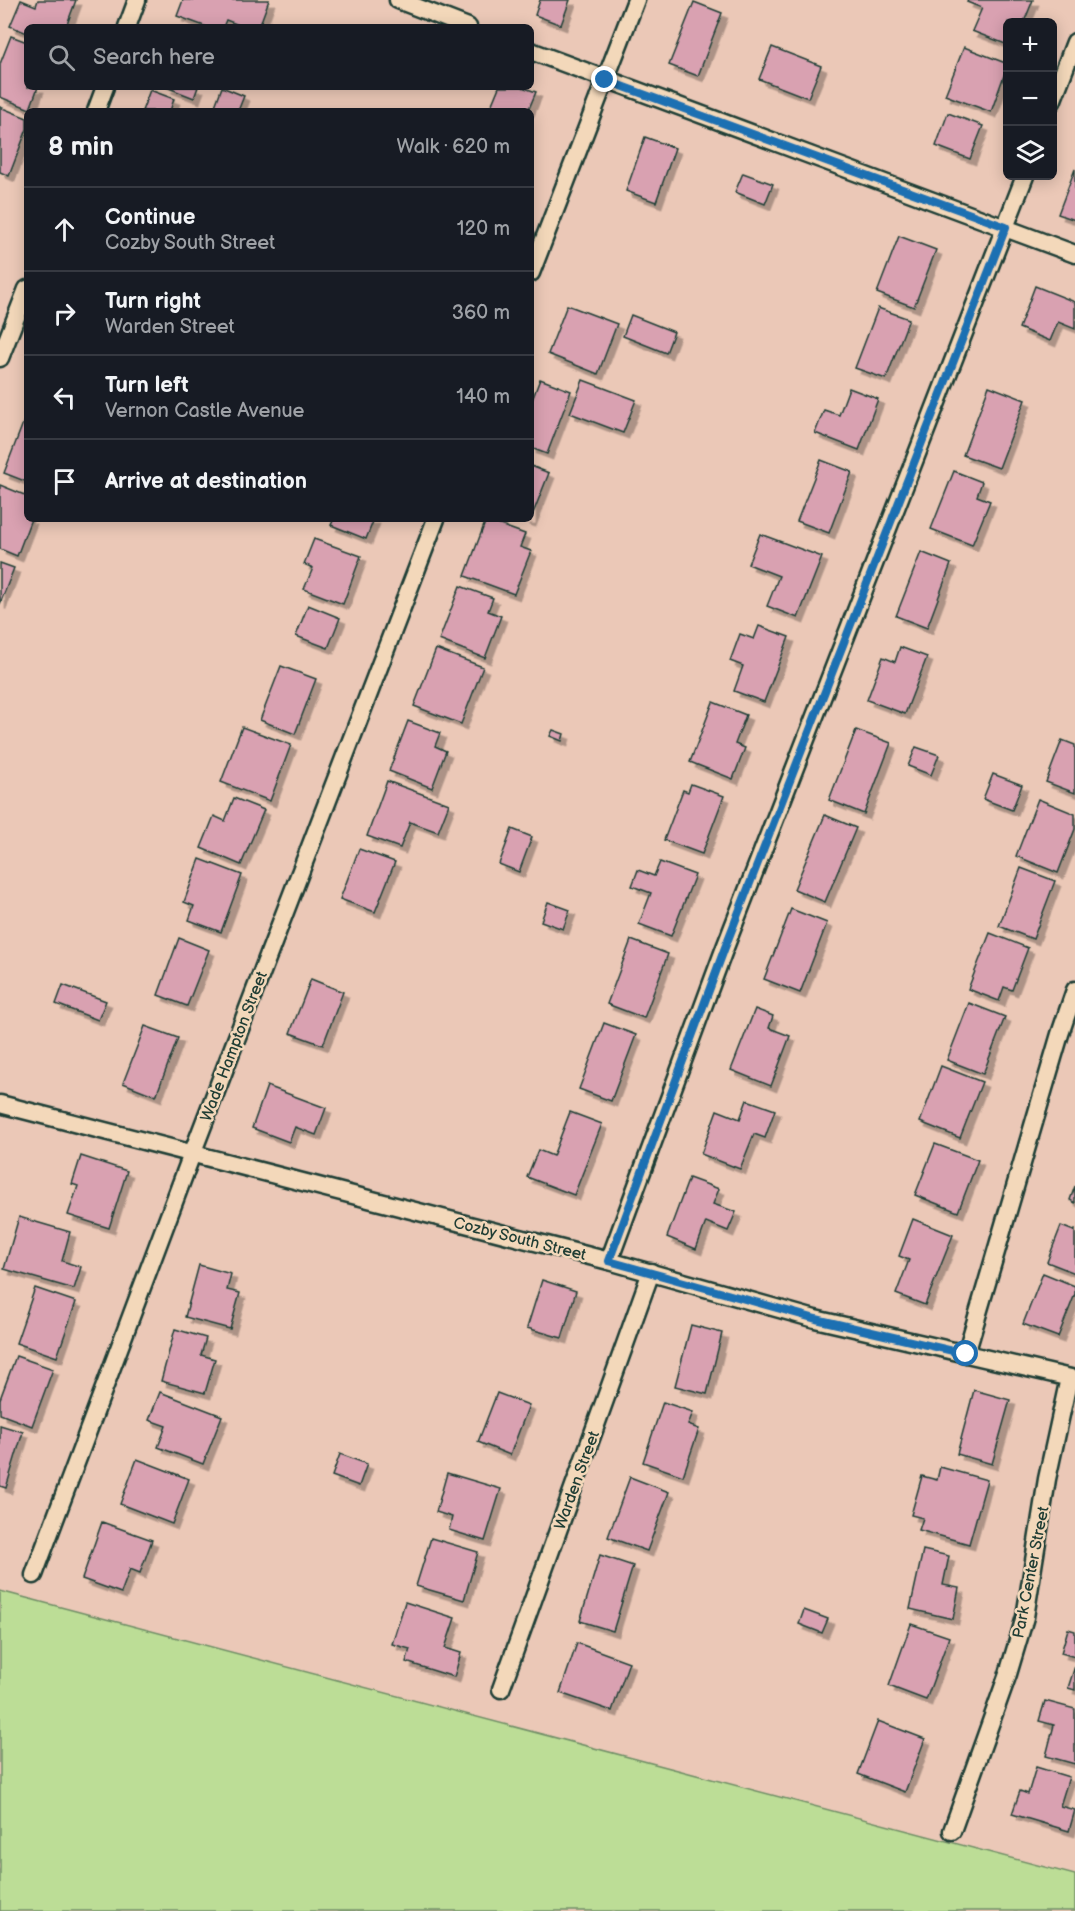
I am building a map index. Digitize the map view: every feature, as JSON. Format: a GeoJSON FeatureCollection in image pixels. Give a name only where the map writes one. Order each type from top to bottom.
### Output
{"type":"FeatureCollection","features":[{"type":"Feature","properties":{"kind":"street"},"geometry":{"type":"LineString","coordinates":[[128,24],[137,0]]}},
{"type":"Feature","properties":{"kind":"street"},"geometry":{"type":"LineString","coordinates":[[398,0],[460,24]]}},
{"type":"Feature","properties":{"kind":"street"},"geometry":{"type":"LineString","coordinates":[[534,265],[636,0]]}},
{"type":"Feature","properties":{"kind":"street"},"geometry":{"type":"LineString","coordinates":[[1057,91],[1075,42]]}},
{"type":"Feature","properties":{"kind":"street"},"geometry":{"type":"LineString","coordinates":[[534,52],[1075,254]]}},
{"type":"Feature","properties":{"kind":"street"},"geometry":{"type":"LineString","coordinates":[[97,108],[104,90]]}},
{"type":"Feature","properties":{"kind":"street"},"geometry":{"type":"LineString","coordinates":[[609,1261],[728,939],[1024,180]]}},
{"type":"Feature","properties":{"kind":"street"},"geometry":{"type":"LineString","coordinates":[[0,358],[24,297]]}},
{"type":"Feature","properties":{"kind":"street","name":"Wade Hampton Street"},"geometry":{"type":"LineString","coordinates":[[34,1575],[192,1154],[435,522]]}},
{"type":"Feature","properties":{"kind":"street"},"geometry":{"type":"LineString","coordinates":[[966,1354],[1075,990]]}},
{"type":"Feature","properties":{"kind":"street","name":"Cozby South Street"},"geometry":{"type":"LineString","coordinates":[[0,1104],[651,1272],[816,1319],[1072,1379]]}},
{"type":"Feature","properties":{"kind":"street","name":"Warden Street"},"geometry":{"type":"LineString","coordinates":[[501,1689],[651,1272]]}},
{"type":"Feature","properties":{"kind":"street","name":"Park Center Street"},"geometry":{"type":"LineString","coordinates":[[952,1831],[1008,1674],[1025,1617],[1047,1479],[1072,1379]]}},
{"type":"Feature","properties":{"kind":"green space"},"geometry":{"type":"Polygon","coordinates":[[[0,1591],[1075,1875],[1075,1911],[0,1911],[0,1591]]]}},
{"type":"Feature","properties":{"kind":"building"},"geometry":{"type":"Polygon","coordinates":[[[21,0],[36,6],[38,0],[76,0],[67,24],[24,24],[24,32],[10,26],[21,0]]]}},
{"type":"Feature","properties":{"kind":"building"},"geometry":{"type":"Polygon","coordinates":[[[183,0],[269,0],[260,24],[236,24],[226,20],[224,24],[199,24],[177,16],[183,0]]]}},
{"type":"Feature","properties":{"kind":"building"},"geometry":{"type":"Polygon","coordinates":[[[540,0],[570,0],[561,25],[535,15],[540,0]]]}},
{"type":"Feature","properties":{"kind":"building"},"geometry":{"type":"Polygon","coordinates":[[[968,0],[1033,0],[1026,18],[1003,18],[1003,43],[972,31],[982,8],[967,2],[968,0]]]}},
{"type":"Feature","properties":{"kind":"building"},"geometry":{"type":"Polygon","coordinates":[[[694,2],[722,13],[698,76],[669,65],[694,2]]]}},
{"type":"Feature","properties":{"kind":"building"},"geometry":{"type":"Polygon","coordinates":[[[11,36],[24,41],[24,90],[37,90],[30,108],[0,97],[0,64],[11,36]]]}},
{"type":"Feature","properties":{"kind":"building"},"geometry":{"type":"Polygon","coordinates":[[[772,47],[821,66],[808,98],[759,79],[772,47]]]}},
{"type":"Feature","properties":{"kind":"building"},"geometry":{"type":"Polygon","coordinates":[[[964,47],[1003,62],[1003,78],[991,112],[945,95],[964,47]]]}},
{"type":"Feature","properties":{"kind":"building"},"geometry":{"type":"Polygon","coordinates":[[[150,90],[174,99],[171,108],[143,108],[150,90]]]}},
{"type":"Feature","properties":{"kind":"building"},"geometry":{"type":"Polygon","coordinates":[[[174,90],[197,90],[194,98],[174,90]]]}},
{"type":"Feature","properties":{"kind":"building"},"geometry":{"type":"Polygon","coordinates":[[[221,90],[229,90],[244,96],[239,108],[215,106],[221,90]]]}},
{"type":"Feature","properties":{"kind":"building"},"geometry":{"type":"Polygon","coordinates":[[[498,90],[536,92],[529,108],[490,108],[498,90]]]}},
{"type":"Feature","properties":{"kind":"building"},"geometry":{"type":"Polygon","coordinates":[[[0,107],[24,117],[24,137],[9,176],[0,172],[0,107]]]}},
{"type":"Feature","properties":{"kind":"building"},"geometry":{"type":"Polygon","coordinates":[[[948,113],[983,126],[970,159],[936,146],[948,113]]]}},
{"type":"Feature","properties":{"kind":"building"},"geometry":{"type":"Polygon","coordinates":[[[645,137],[675,148],[656,202],[626,191],[645,137]]]}},
{"type":"Feature","properties":{"kind":"building"},"geometry":{"type":"Polygon","coordinates":[[[1075,169],[1075,220],[1058,214],[1075,169]]]}},
{"type":"Feature","properties":{"kind":"building"},"geometry":{"type":"Polygon","coordinates":[[[743,173],[773,184],[765,204],[735,192],[743,173]]]}},
{"type":"Feature","properties":{"kind":"building"},"geometry":{"type":"Polygon","coordinates":[[[899,236],[936,250],[914,307],[877,293],[899,236]]]}},
{"type":"Feature","properties":{"kind":"building"},"geometry":{"type":"Polygon","coordinates":[[[1035,286],[1075,302],[1075,329],[1058,322],[1050,341],[1019,328],[1035,286]]]}},
{"type":"Feature","properties":{"kind":"building"},"geometry":{"type":"Polygon","coordinates":[[[567,305],[617,324],[598,374],[548,354],[567,305]]]}},
{"type":"Feature","properties":{"kind":"building"},"geometry":{"type":"Polygon","coordinates":[[[878,308],[909,319],[886,379],[855,368],[878,308]]]}},
{"type":"Feature","properties":{"kind":"building"},"geometry":{"type":"Polygon","coordinates":[[[631,315],[674,332],[666,353],[623,336],[631,315]]]}},
{"type":"Feature","properties":{"kind":"building"},"geometry":{"type":"Polygon","coordinates":[[[540,379],[571,391],[547,454],[534,449],[534,395],[540,379]]]}},
{"type":"Feature","properties":{"kind":"building"},"geometry":{"type":"Polygon","coordinates":[[[583,380],[636,400],[623,433],[570,413],[583,380]]]}},
{"type":"Feature","properties":{"kind":"building"},"geometry":{"type":"Polygon","coordinates":[[[989,386],[1025,400],[999,468],[963,455],[989,386]]]}},
{"type":"Feature","properties":{"kind":"building"},"geometry":{"type":"Polygon","coordinates":[[[849,388],[878,399],[859,450],[815,433],[824,410],[839,415],[849,388]]]}},
{"type":"Feature","properties":{"kind":"building"},"geometry":{"type":"Polygon","coordinates":[[[24,421],[24,481],[4,473],[24,421]]]}},
{"type":"Feature","properties":{"kind":"building"},"geometry":{"type":"Polygon","coordinates":[[[821,460],[852,472],[829,533],[797,521],[821,460]]]}},
{"type":"Feature","properties":{"kind":"building"},"geometry":{"type":"Polygon","coordinates":[[[534,467],[549,473],[534,510],[534,467]]]}},
{"type":"Feature","properties":{"kind":"building"},"geometry":{"type":"Polygon","coordinates":[[[954,471],[982,482],[977,496],[990,501],[972,545],[931,529],[954,471]]]}},
{"type":"Feature","properties":{"kind":"building"},"geometry":{"type":"Polygon","coordinates":[[[0,485],[24,495],[24,522],[30,522],[17,556],[0,549],[0,485]]]}},
{"type":"Feature","properties":{"kind":"building"},"geometry":{"type":"Polygon","coordinates":[[[332,522],[373,522],[366,539],[331,525],[332,522]]]}},
{"type":"Feature","properties":{"kind":"building"},"geometry":{"type":"Polygon","coordinates":[[[485,522],[492,522],[525,534],[520,547],[531,551],[514,594],[465,576],[485,522]]]}},
{"type":"Feature","properties":{"kind":"building"},"geometry":{"type":"Polygon","coordinates":[[[760,534],[822,557],[798,618],[767,606],[779,576],[748,564],[760,534]]]}},
{"type":"Feature","properties":{"kind":"building"},"geometry":{"type":"Polygon","coordinates":[[[314,539],[361,556],[343,604],[304,589],[313,568],[304,564],[314,539]]]}},
{"type":"Feature","properties":{"kind":"building"},"geometry":{"type":"Polygon","coordinates":[[[921,552],[951,564],[927,628],[896,616],[921,552]]]}},
{"type":"Feature","properties":{"kind":"building"},"geometry":{"type":"Polygon","coordinates":[[[0,563],[14,568],[0,604],[0,563]]]}},
{"type":"Feature","properties":{"kind":"building"},"geometry":{"type":"Polygon","coordinates":[[[460,586],[493,598],[488,611],[501,616],[485,658],[439,640],[460,586]]]}},
{"type":"Feature","properties":{"kind":"building"},"geometry":{"type":"Polygon","coordinates":[[[308,605],[340,618],[328,648],[296,636],[308,605]]]}},
{"type":"Feature","properties":{"kind":"building"},"geometry":{"type":"Polygon","coordinates":[[[759,626],[789,637],[764,702],[734,691],[743,666],[730,661],[740,634],[754,639],[759,626]]]}},
{"type":"Feature","properties":{"kind":"building"},"geometry":{"type":"Polygon","coordinates":[[[900,647],[927,657],[905,714],[867,700],[883,657],[895,662],[900,647]]]}},
{"type":"Feature","properties":{"kind":"building"},"geometry":{"type":"Polygon","coordinates":[[[436,649],[483,667],[461,724],[414,706],[436,649]]]}},
{"type":"Feature","properties":{"kind":"building"},"geometry":{"type":"Polygon","coordinates":[[[281,666],[316,679],[295,734],[260,720],[281,666]]]}},
{"type":"Feature","properties":{"kind":"building"},"geometry":{"type":"Polygon","coordinates":[[[713,702],[746,715],[735,744],[745,748],[733,779],[690,762],[713,702]]]}},
{"type":"Feature","properties":{"kind":"building"},"geometry":{"type":"Polygon","coordinates":[[[408,721],[440,733],[435,746],[446,751],[432,788],[389,771],[408,721]]]}},
{"type":"Feature","properties":{"kind":"building"},"geometry":{"type":"Polygon","coordinates":[[[242,727],[291,745],[270,801],[221,782],[242,727]]]}},
{"type":"Feature","properties":{"kind":"building"},"geometry":{"type":"Polygon","coordinates":[[[553,730],[564,734],[562,741],[550,736],[553,730]]]}},
{"type":"Feature","properties":{"kind":"building"},"geometry":{"type":"Polygon","coordinates":[[[856,730],[891,743],[864,814],[829,800],[856,730]]]}},
{"type":"Feature","properties":{"kind":"building"},"geometry":{"type":"Polygon","coordinates":[[[1062,740],[1075,745],[1075,793],[1046,782],[1062,740]]]}},
{"type":"Feature","properties":{"kind":"building"},"geometry":{"type":"Polygon","coordinates":[[[916,747],[939,755],[931,775],[908,766],[916,747]]]}},
{"type":"Feature","properties":{"kind":"building"},"geometry":{"type":"Polygon","coordinates":[[[993,774],[1022,785],[1012,810],[983,799],[993,774]]]}},
{"type":"Feature","properties":{"kind":"building"},"geometry":{"type":"Polygon","coordinates":[[[387,781],[449,804],[438,832],[410,822],[400,848],[367,836],[387,781]]]}},
{"type":"Feature","properties":{"kind":"building"},"geometry":{"type":"Polygon","coordinates":[[[691,784],[724,796],[702,854],[664,840],[683,790],[688,792],[691,784]]]}},
{"type":"Feature","properties":{"kind":"building"},"geometry":{"type":"Polygon","coordinates":[[[234,798],[264,810],[241,865],[201,848],[214,816],[225,821],[234,798]]]}},
{"type":"Feature","properties":{"kind":"building"},"geometry":{"type":"Polygon","coordinates":[[[1038,799],[1075,814],[1075,829],[1058,873],[1016,856],[1038,799]]]}},
{"type":"Feature","properties":{"kind":"building"},"geometry":{"type":"Polygon","coordinates":[[[825,815],[856,828],[825,902],[794,889],[825,815]]]}},
{"type":"Feature","properties":{"kind":"building"},"geometry":{"type":"Polygon","coordinates":[[[512,829],[532,837],[519,872],[499,864],[512,829]]]}},
{"type":"Feature","properties":{"kind":"building"},"geometry":{"type":"Polygon","coordinates":[[[359,849],[395,862],[375,912],[340,899],[359,849]]]}},
{"type":"Feature","properties":{"kind":"building"},"geometry":{"type":"Polygon","coordinates":[[[200,859],[242,875],[221,932],[189,920],[194,906],[184,902],[200,859]]]}},
{"type":"Feature","properties":{"kind":"building"},"geometry":{"type":"Polygon","coordinates":[[[660,862],[695,875],[671,936],[639,924],[651,893],[632,886],[638,870],[654,876],[660,862]]]}},
{"type":"Feature","properties":{"kind":"building"},"geometry":{"type":"Polygon","coordinates":[[[1021,868],[1055,881],[1033,939],[999,926],[1021,868]]]}},
{"type":"Feature","properties":{"kind":"building"},"geometry":{"type":"Polygon","coordinates":[[[548,902],[570,910],[563,929],[541,921],[548,902]]]}},
{"type":"Feature","properties":{"kind":"building"},"geometry":{"type":"Polygon","coordinates":[[[791,909],[827,923],[800,993],[764,979],[791,909]]]}},
{"type":"Feature","properties":{"kind":"building"},"geometry":{"type":"Polygon","coordinates":[[[990,933],[1028,948],[1012,990],[1004,987],[999,1001],[968,989],[990,933]]]}},
{"type":"Feature","properties":{"kind":"building"},"geometry":{"type":"Polygon","coordinates":[[[179,938],[209,950],[187,1006],[158,995],[179,938]]]}},
{"type":"Feature","properties":{"kind":"building"},"geometry":{"type":"Polygon","coordinates":[[[631,940],[668,954],[644,1018],[607,1004],[631,940]]]}},
{"type":"Feature","properties":{"kind":"building"},"geometry":{"type":"Polygon","coordinates":[[[311,979],[343,992],[323,1045],[290,1033],[311,979]]]}},
{"type":"Feature","properties":{"kind":"building"},"geometry":{"type":"Polygon","coordinates":[[[63,985],[106,1001],[98,1020],[56,1004],[63,985]]]}},
{"type":"Feature","properties":{"kind":"building"},"geometry":{"type":"Polygon","coordinates":[[[969,1003],[1005,1017],[983,1074],[947,1060],[969,1003]]]}},
{"type":"Feature","properties":{"kind":"building"},"geometry":{"type":"Polygon","coordinates":[[[755,1009],[773,1016],[769,1028],[790,1036],[771,1086],[731,1070],[755,1009]]]}},
{"type":"Feature","properties":{"kind":"building"},"geometry":{"type":"Polygon","coordinates":[[[604,1023],[636,1035],[611,1101],[579,1089],[604,1023]]]}},
{"type":"Feature","properties":{"kind":"building"},"geometry":{"type":"Polygon","coordinates":[[[145,1026],[178,1038],[156,1096],[123,1083],[145,1026]]]}},
{"type":"Feature","properties":{"kind":"building"},"geometry":{"type":"Polygon","coordinates":[[[941,1066],[982,1082],[960,1138],[920,1122],[941,1066]]]}},
{"type":"Feature","properties":{"kind":"building"},"geometry":{"type":"Polygon","coordinates":[[[267,1086],[326,1108],[316,1135],[295,1127],[289,1142],[252,1128],[267,1086]]]}},
{"type":"Feature","properties":{"kind":"building"},"geometry":{"type":"Polygon","coordinates":[[[747,1100],[775,1110],[765,1138],[754,1134],[740,1169],[701,1154],[717,1110],[740,1119],[747,1100]]]}},
{"type":"Feature","properties":{"kind":"building"},"geometry":{"type":"Polygon","coordinates":[[[570,1112],[602,1124],[574,1195],[527,1177],[538,1150],[553,1156],[570,1112]]]}},
{"type":"Feature","properties":{"kind":"building"},"geometry":{"type":"Polygon","coordinates":[[[935,1144],[978,1160],[958,1212],[915,1195],[935,1144]]]}},
{"type":"Feature","properties":{"kind":"building"},"geometry":{"type":"Polygon","coordinates":[[[81,1156],[127,1171],[109,1228],[68,1215],[78,1186],[72,1184],[81,1156]]]}},
{"type":"Feature","properties":{"kind":"building"},"geometry":{"type":"Polygon","coordinates":[[[689,1178],[719,1189],[713,1204],[736,1212],[728,1231],[706,1222],[696,1249],[667,1237],[689,1178]]]}},
{"type":"Feature","properties":{"kind":"building"},"geometry":{"type":"Polygon","coordinates":[[[1075,1186],[1075,1203],[1070,1200],[1075,1186]]]}},
{"type":"Feature","properties":{"kind":"building"},"geometry":{"type":"Polygon","coordinates":[[[19,1217],[70,1232],[62,1261],[81,1267],[74,1289],[4,1269],[19,1217]]]}},
{"type":"Feature","properties":{"kind":"building"},"geometry":{"type":"Polygon","coordinates":[[[913,1219],[953,1235],[925,1305],[896,1294],[909,1260],[899,1256],[913,1219]]]}},
{"type":"Feature","properties":{"kind":"building"},"geometry":{"type":"Polygon","coordinates":[[[1061,1226],[1075,1230],[1075,1273],[1047,1262],[1061,1226]]]}},
{"type":"Feature","properties":{"kind":"building"},"geometry":{"type":"Polygon","coordinates":[[[199,1265],[231,1274],[227,1290],[240,1293],[230,1329],[185,1317],[199,1265]]]}},
{"type":"Feature","properties":{"kind":"building"},"geometry":{"type":"Polygon","coordinates":[[[1043,1273],[1075,1286],[1075,1294],[1058,1337],[1023,1324],[1043,1273]]]}},
{"type":"Feature","properties":{"kind":"building"},"geometry":{"type":"Polygon","coordinates":[[[542,1280],[576,1291],[562,1338],[527,1328],[542,1280]]]}},
{"type":"Feature","properties":{"kind":"building"},"geometry":{"type":"Polygon","coordinates":[[[35,1288],[76,1302],[57,1357],[16,1343],[35,1288]]]}},
{"type":"Feature","properties":{"kind":"building"},"geometry":{"type":"Polygon","coordinates":[[[691,1325],[722,1333],[707,1394],[675,1386],[691,1325]]]}},
{"type":"Feature","properties":{"kind":"building"},"geometry":{"type":"Polygon","coordinates":[[[175,1329],[206,1338],[201,1355],[215,1359],[205,1393],[161,1381],[175,1329]]]}},
{"type":"Feature","properties":{"kind":"building"},"geometry":{"type":"Polygon","coordinates":[[[16,1356],[53,1369],[32,1426],[0,1414],[0,1399],[16,1356]]]}},
{"type":"Feature","properties":{"kind":"building"},"geometry":{"type":"Polygon","coordinates":[[[974,1390],[1010,1400],[992,1464],[957,1454],[974,1390]]]}},
{"type":"Feature","properties":{"kind":"building"},"geometry":{"type":"Polygon","coordinates":[[[160,1392],[222,1416],[203,1464],[158,1447],[166,1426],[149,1420],[160,1392]]]}},
{"type":"Feature","properties":{"kind":"building"},"geometry":{"type":"Polygon","coordinates":[[[497,1393],[529,1405],[510,1455],[478,1442],[497,1393]]]}},
{"type":"Feature","properties":{"kind":"building"},"geometry":{"type":"Polygon","coordinates":[[[663,1402],[693,1412],[688,1425],[699,1429],[683,1476],[643,1462],[663,1402]]]}},
{"type":"Feature","properties":{"kind":"building"},"geometry":{"type":"Polygon","coordinates":[[[0,1425],[23,1432],[6,1488],[0,1486],[0,1425]]]}},
{"type":"Feature","properties":{"kind":"building"},"geometry":{"type":"Polygon","coordinates":[[[340,1454],[367,1464],[359,1486],[332,1476],[340,1454]]]}},
{"type":"Feature","properties":{"kind":"building"},"geometry":{"type":"Polygon","coordinates":[[[137,1459],[189,1479],[172,1524],[120,1504],[137,1459]]]}},
{"type":"Feature","properties":{"kind":"building"},"geometry":{"type":"Polygon","coordinates":[[[940,1467],[987,1480],[969,1544],[919,1530],[923,1518],[911,1515],[922,1476],[937,1480],[940,1467]]]}},
{"type":"Feature","properties":{"kind":"building"},"geometry":{"type":"Polygon","coordinates":[[[447,1473],[501,1489],[485,1541],[449,1530],[452,1517],[436,1512],[447,1473]]]}},
{"type":"Feature","properties":{"kind":"building"},"geometry":{"type":"Polygon","coordinates":[[[630,1477],[669,1492],[647,1551],[608,1537],[630,1477]]]}},
{"type":"Feature","properties":{"kind":"building"},"geometry":{"type":"Polygon","coordinates":[[[102,1522],[152,1540],[140,1573],[130,1569],[121,1593],[82,1579],[102,1522]]]}},
{"type":"Feature","properties":{"kind":"building"},"geometry":{"type":"Polygon","coordinates":[[[431,1538],[478,1552],[464,1600],[416,1586],[431,1538]]]}},
{"type":"Feature","properties":{"kind":"building"},"geometry":{"type":"Polygon","coordinates":[[[923,1550],[949,1556],[943,1585],[959,1588],[953,1619],[910,1609],[923,1550]]]}},
{"type":"Feature","properties":{"kind":"building"},"geometry":{"type":"Polygon","coordinates":[[[600,1555],[633,1566],[613,1631],[580,1621],[600,1555]]]}},
{"type":"Feature","properties":{"kind":"building"},"geometry":{"type":"Polygon","coordinates":[[[405,1602],[455,1618],[445,1648],[461,1653],[454,1677],[406,1662],[410,1649],[392,1644],[405,1602]]]}},
{"type":"Feature","properties":{"kind":"building"},"geometry":{"type":"Polygon","coordinates":[[[804,1610],[828,1619],[822,1633],[799,1624],[804,1610]]]}},
{"type":"Feature","properties":{"kind":"building"},"geometry":{"type":"Polygon","coordinates":[[[911,1624],[949,1637],[926,1700],[889,1686],[911,1624]]]}},
{"type":"Feature","properties":{"kind":"building"},"geometry":{"type":"Polygon","coordinates":[[[1068,1629],[1075,1631],[1075,1657],[1061,1653],[1068,1629]]]}},
{"type":"Feature","properties":{"kind":"building"},"geometry":{"type":"Polygon","coordinates":[[[577,1643],[629,1662],[612,1711],[560,1693],[577,1643]]]}},
{"type":"Feature","properties":{"kind":"building"},"geometry":{"type":"Polygon","coordinates":[[[1075,1666],[1075,1690],[1068,1688],[1075,1666]]]}},
{"type":"Feature","properties":{"kind":"building"},"geometry":{"type":"Polygon","coordinates":[[[1045,1701],[1075,1709],[1075,1764],[1046,1756],[1054,1725],[1039,1721],[1045,1701]]]}},
{"type":"Feature","properties":{"kind":"building"},"geometry":{"type":"Polygon","coordinates":[[[878,1721],[925,1739],[905,1792],[858,1774],[878,1721]]]}},
{"type":"Feature","properties":{"kind":"building"},"geometry":{"type":"Polygon","coordinates":[[[1036,1767],[1069,1777],[1060,1806],[1075,1810],[1069,1831],[1012,1814],[1020,1791],[1028,1794],[1036,1767]]]}},
{"type":"Feature","properties":{"kind":"route"},"geometry":{"type":"LineString","coordinates":[[605,80],[1006,227],[724,950],[609,1261],[816,1319],[966,1354]]}}]}
